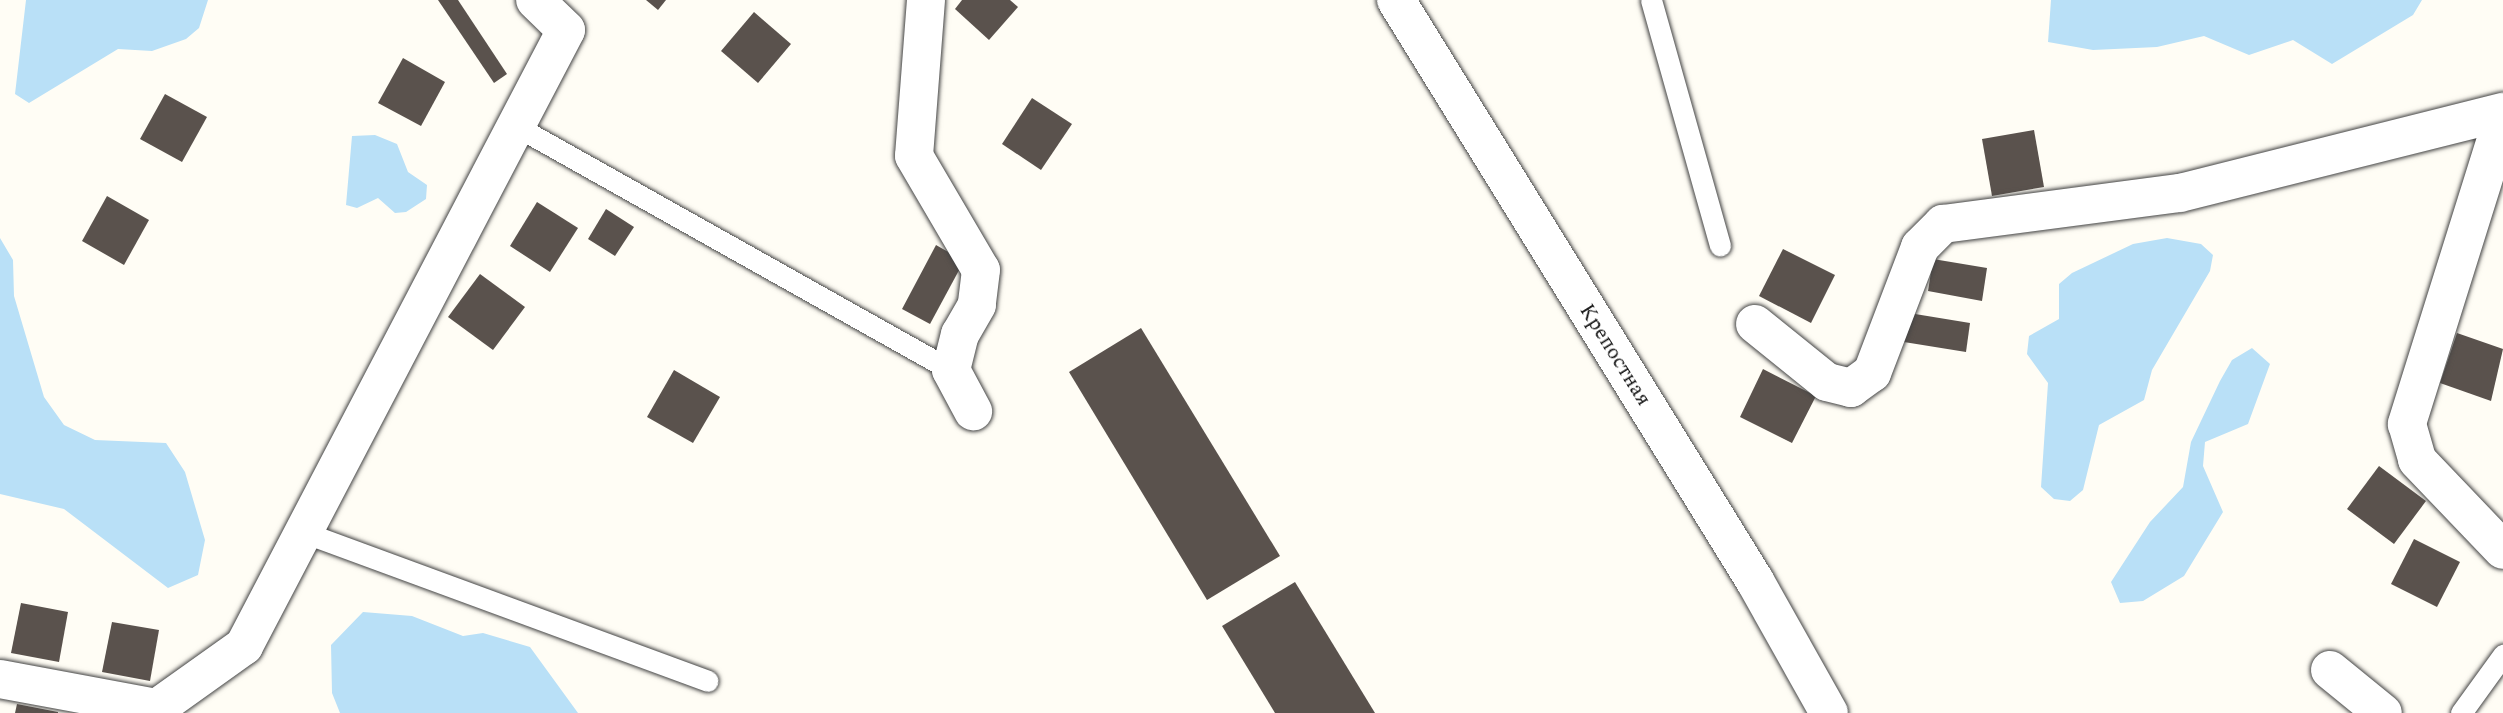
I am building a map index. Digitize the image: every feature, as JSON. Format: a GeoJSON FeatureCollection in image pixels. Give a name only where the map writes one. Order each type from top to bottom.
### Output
{"type":"FeatureCollection","features":[{"type":"Feature","properties":{"kind":"street"},"geometry":{"type":"LineString","coordinates":[[0,679],[157,711],[244,646],[566,30],[536,0]]}},
{"type":"Feature","properties":{"kind":"street"},"geometry":{"type":"LineString","coordinates":[[926,0],[915,156],[981,270],[977,305],[960,334],[951,370],[973,411]]}},
{"type":"Feature","properties":{"kind":"street","name":"Крепостная"},"geometry":{"type":"LineString","coordinates":[[1396,0],[1755,581],[1829,713]]}},
{"type":"Feature","properties":{"kind":"street"},"geometry":{"type":"LineString","coordinates":[[1755,324],[1827,382],[1851,388],[1872,373],[1920,247],[1943,224],[2180,193],[2503,115]]}},
{"type":"Feature","properties":{"kind":"street"},"geometry":{"type":"LineString","coordinates":[[2503,115],[2407,424],[2417,460],[2503,550]]}},
{"type":"Feature","properties":{"kind":"street"},"geometry":{"type":"LineString","coordinates":[[2330,670],[2383,713]]}},
{"type":"Feature","properties":{"kind":"lane"},"geometry":{"type":"LineString","coordinates":[[1651,0],[1720,246]]}},
{"type":"Feature","properties":{"kind":"lane"},"geometry":{"type":"LineString","coordinates":[[516,126],[951,370]]}},
{"type":"Feature","properties":{"kind":"lane"},"geometry":{"type":"LineString","coordinates":[[303,532],[707,681]]}},
{"type":"Feature","properties":{"kind":"lane"},"geometry":{"type":"LineString","coordinates":[[2461,713],[2503,655]]}},
{"type":"Feature","properties":{"kind":"water"},"geometry":{"type":"Polygon","coordinates":[[[26,0],[208,0],[199,28],[186,39],[152,51],[118,49],[29,103],[15,94],[26,0]]]}},
{"type":"Feature","properties":{"kind":"water"},"geometry":{"type":"Polygon","coordinates":[[[2051,0],[2422,0],[2413,15],[2332,64],[2293,40],[2249,55],[2204,36],[2157,47],[2093,50],[2048,42],[2051,0]]]}},
{"type":"Feature","properties":{"kind":"water"},"geometry":{"type":"Polygon","coordinates":[[[375,135],[397,144],[408,172],[427,185],[426,199],[406,212],[395,213],[378,198],[357,208],[346,205],[352,136],[375,135]]]}},
{"type":"Feature","properties":{"kind":"water"},"geometry":{"type":"Polygon","coordinates":[[[0,238],[13,260],[14,296],[44,397],[64,425],[95,440],[166,443],[185,472],[205,540],[198,575],[168,588],[64,509],[0,494],[0,238]]]}},
{"type":"Feature","properties":{"kind":"water"},"geometry":{"type":"Polygon","coordinates":[[[2167,238],[2201,244],[2213,255],[2210,271],[2152,370],[2144,400],[2099,425],[2083,490],[2070,501],[2054,499],[2041,487],[2048,383],[2027,354],[2029,336],[2059,319],[2059,284],[2072,273],[2133,244],[2167,238]]]}},
{"type":"Feature","properties":{"kind":"water"},"geometry":{"type":"Polygon","coordinates":[[[2252,348],[2270,364],[2248,424],[2205,442],[2203,466],[2223,512],[2184,576],[2143,601],[2120,603],[2111,582],[2150,522],[2183,487],[2191,442],[2220,381],[2232,360],[2252,348]]]}},
{"type":"Feature","properties":{"kind":"water"},"geometry":{"type":"Polygon","coordinates":[[[363,612],[412,616],[463,636],[483,633],[530,647],[578,713],[340,713],[332,693],[331,645],[363,612]]]}},
{"type":"Feature","properties":{"kind":"building"},"geometry":{"type":"Polygon","coordinates":[[[438,0],[458,0],[507,74],[494,83],[438,0]]]}},
{"type":"Feature","properties":{"kind":"building"},"geometry":{"type":"Polygon","coordinates":[[[646,0],[666,0],[658,10],[646,0]]]}},
{"type":"Feature","properties":{"kind":"building"},"geometry":{"type":"Polygon","coordinates":[[[962,0],[1010,0],[1018,7],[989,40],[955,9],[962,0]]]}},
{"type":"Feature","properties":{"kind":"building"},"geometry":{"type":"Polygon","coordinates":[[[754,12],[791,44],[758,83],[721,51],[754,12]]]}},
{"type":"Feature","properties":{"kind":"building"},"geometry":{"type":"Polygon","coordinates":[[[403,58],[445,82],[421,126],[378,103],[403,58]]]}},
{"type":"Feature","properties":{"kind":"building"},"geometry":{"type":"Polygon","coordinates":[[[165,94],[207,117],[182,162],[140,139],[165,94]]]}},
{"type":"Feature","properties":{"kind":"building"},"geometry":{"type":"Polygon","coordinates":[[[1032,98],[1072,124],[1041,170],[1002,144],[1032,98]]]}},
{"type":"Feature","properties":{"kind":"building"},"geometry":{"type":"Polygon","coordinates":[[[2034,130],[2044,187],[1992,196],[1982,139],[2034,130]]]}},
{"type":"Feature","properties":{"kind":"building"},"geometry":{"type":"Polygon","coordinates":[[[107,196],[149,220],[124,265],[82,241],[107,196]]]}},
{"type":"Feature","properties":{"kind":"building"},"geometry":{"type":"Polygon","coordinates":[[[537,202],[578,228],[550,272],[510,246],[537,202]]]}},
{"type":"Feature","properties":{"kind":"building"},"geometry":{"type":"Polygon","coordinates":[[[606,209],[634,227],[615,256],[588,239],[606,209]]]}},
{"type":"Feature","properties":{"kind":"building"},"geometry":{"type":"Polygon","coordinates":[[[936,245],[964,261],[930,324],[902,309],[936,245]]]}},
{"type":"Feature","properties":{"kind":"building"},"geometry":{"type":"Polygon","coordinates":[[[1783,249],[1835,275],[1811,323],[1759,296],[1783,249]]]}},
{"type":"Feature","properties":{"kind":"building"},"geometry":{"type":"Polygon","coordinates":[[[1933,259],[1987,268],[1982,301],[1928,291],[1933,259]]]}},
{"type":"Feature","properties":{"kind":"building"},"geometry":{"type":"Polygon","coordinates":[[[480,274],[525,307],[493,350],[448,317],[480,274]]]}},
{"type":"Feature","properties":{"kind":"building"},"geometry":{"type":"Polygon","coordinates":[[[1909,313],[1970,323],[1966,352],[1904,342],[1909,313]]]}},
{"type":"Feature","properties":{"kind":"building"},"geometry":{"type":"Polygon","coordinates":[[[1141,328],[1280,556],[1207,600],[1069,372],[1141,328]]]}},
{"type":"Feature","properties":{"kind":"building"},"geometry":{"type":"Polygon","coordinates":[[[2457,333],[2503,349],[2491,401],[2440,383],[2457,333]]]}},
{"type":"Feature","properties":{"kind":"building"},"geometry":{"type":"Polygon","coordinates":[[[1763,369],[1816,396],[1792,443],[1740,417],[1763,369]]]}},
{"type":"Feature","properties":{"kind":"building"},"geometry":{"type":"Polygon","coordinates":[[[674,370],[720,397],[693,443],[647,417],[674,370]]]}},
{"type":"Feature","properties":{"kind":"building"},"geometry":{"type":"Polygon","coordinates":[[[2379,466],[2426,501],[2394,544],[2347,509],[2379,466]]]}},
{"type":"Feature","properties":{"kind":"building"},"geometry":{"type":"Polygon","coordinates":[[[2414,539],[2460,562],[2437,607],[2391,584],[2414,539]]]}},
{"type":"Feature","properties":{"kind":"building"},"geometry":{"type":"Polygon","coordinates":[[[1295,582],[1375,713],[1275,713],[1222,626],[1295,582]]]}},
{"type":"Feature","properties":{"kind":"building"},"geometry":{"type":"Polygon","coordinates":[[[21,603],[68,612],[59,662],[11,653],[21,603]]]}},
{"type":"Feature","properties":{"kind":"building"},"geometry":{"type":"Polygon","coordinates":[[[112,622],[159,630],[150,681],[102,672],[112,622]]]}},
{"type":"Feature","properties":{"kind":"building"},"geometry":{"type":"Polygon","coordinates":[[[17,704],[58,712],[58,713],[15,713],[17,704]]]}}]}
